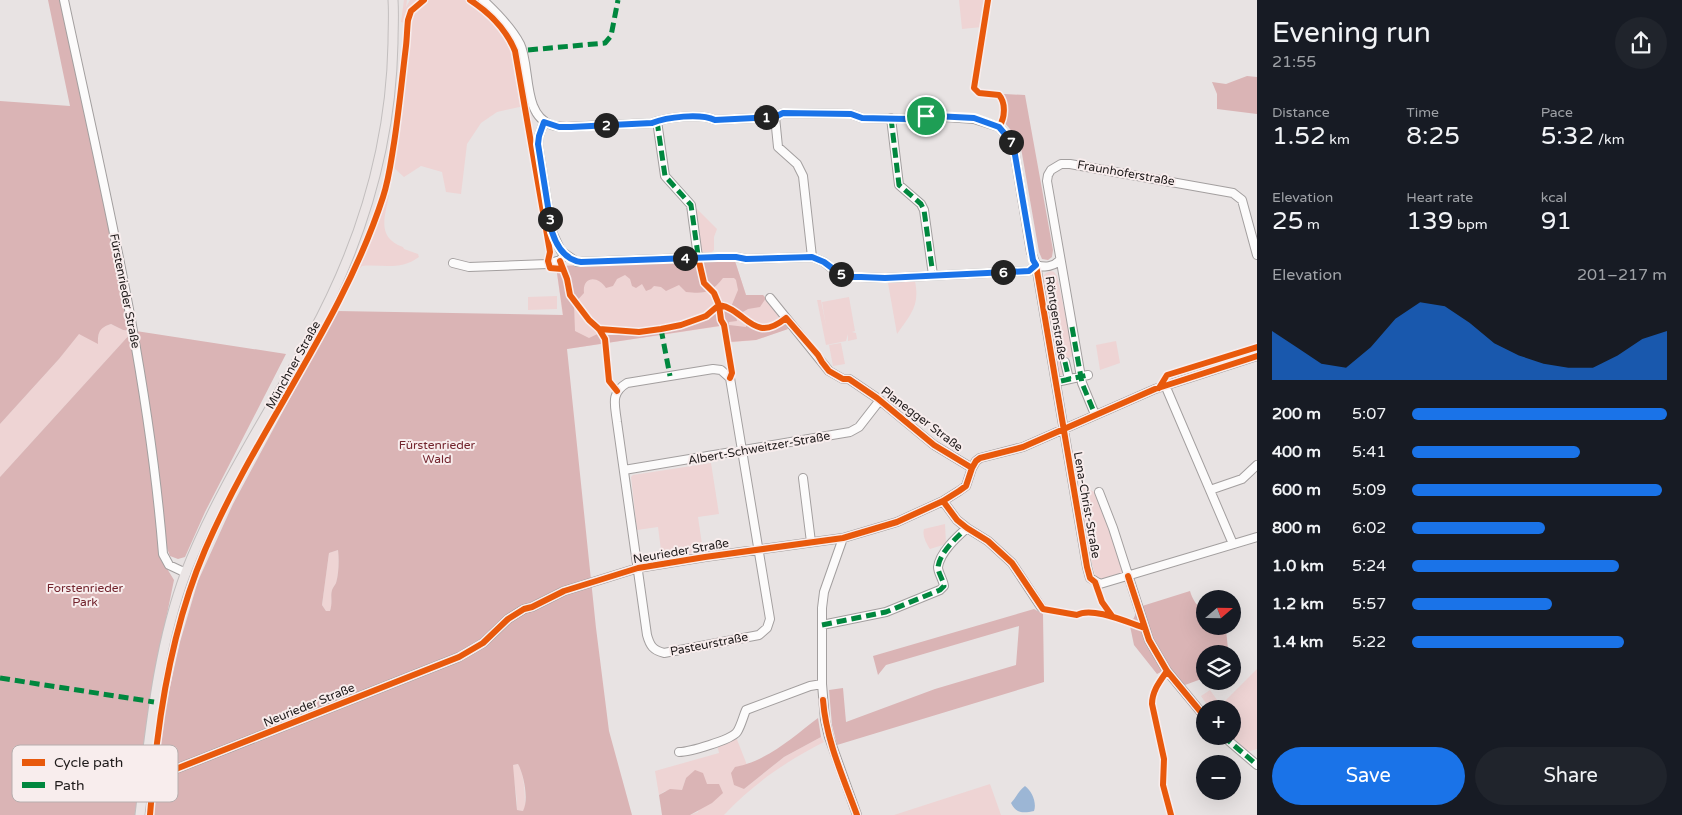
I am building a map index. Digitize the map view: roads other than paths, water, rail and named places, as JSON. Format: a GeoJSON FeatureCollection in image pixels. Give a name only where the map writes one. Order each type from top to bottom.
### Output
{"type":"FeatureCollection","features":[{"type":"Feature","properties":{"kind":"main road","name":"Münchner Straße"},"geometry":{"type":"LineString","coordinates":[[149,745],[154,702],[166,638],[186,573],[217,505],[258,427],[310,336],[344,266],[365,213],[383,141],[389,105],[394,3]]}},
{"type":"Feature","properties":{"kind":"main road","name":"Münchner Straße"},"geometry":{"type":"LineString","coordinates":[[140,815],[142,802]]}},
{"type":"Feature","properties":{"kind":"street","name":"Fürstenrieder Straße"},"geometry":{"type":"LineString","coordinates":[[64,0],[133,330],[147,413],[163,554],[169,565],[186,573]]}},
{"type":"Feature","properties":{"kind":"street"},"geometry":{"type":"LineString","coordinates":[[483,0],[499,15],[519,43],[524,56],[534,107],[544,122],[538,144],[552,232],[558,246],[565,255],[573,260],[581,262],[698,257],[736,257],[746,259],[812,257],[824,262],[840,274],[849,277],[885,278],[1029,271],[1036,265],[1049,267],[1056,265],[1060,260]]}},
{"type":"Feature","properties":{"kind":"street","name":"Röntgenstraße"},"geometry":{"type":"LineString","coordinates":[[544,122],[559,127],[571,127],[652,123],[658,120],[707,116],[715,120],[775,117],[783,113],[851,114],[862,118],[907,119],[916,115],[974,118],[999,127],[1010,140],[1014,149],[1033,260],[1036,265],[1063,429]]}},
{"type":"Feature","properties":{"kind":"street"},"geometry":{"type":"LineString","coordinates":[[775,117],[778,147],[797,164],[803,176],[812,257]]}},
{"type":"Feature","properties":{"kind":"street"},"geometry":{"type":"LineString","coordinates":[[891,118],[900,185],[921,204],[924,210],[933,275]]}},
{"type":"Feature","properties":{"kind":"street"},"geometry":{"type":"LineString","coordinates":[[658,120],[665,176],[691,205],[698,257]]}},
{"type":"Feature","properties":{"kind":"street","name":"Fraunhoferstraße"},"geometry":{"type":"LineString","coordinates":[[1093,414],[1092,398],[1072,339],[1072,327],[1046,182],[1051,170],[1061,164],[1070,164],[1233,193],[1242,200],[1257,255]]}},
{"type":"Feature","properties":{"kind":"street"},"geometry":{"type":"LineString","coordinates":[[453,263],[469,267],[549,264],[560,260],[565,255]]}},
{"type":"Feature","properties":{"kind":"street","name":"Planegger Straße"},"geometry":{"type":"LineString","coordinates":[[770,298],[830,371],[843,380],[849,379],[880,400],[934,445],[972,468]]}},
{"type":"Feature","properties":{"kind":"street"},"geometry":{"type":"LineString","coordinates":[[1077,350],[1065,361],[1065,380],[1084,376]]}},
{"type":"Feature","properties":{"kind":"street"},"geometry":{"type":"LineString","coordinates":[[972,468],[980,458],[1022,447],[1093,414],[1166,385],[1257,356]]}},
{"type":"Feature","properties":{"kind":"street","name":"Pasteurstraße"},"geometry":{"type":"LineString","coordinates":[[713,369],[720,370],[730,378],[770,619],[767,628],[759,635],[664,653],[654,650],[650,644],[624,470],[615,396],[620,387],[627,383],[713,369]]}},
{"type":"Feature","properties":{"kind":"street"},"geometry":{"type":"LineString","coordinates":[[1166,385],[1233,544]]}},
{"type":"Feature","properties":{"kind":"street","name":"Albert-Schweitzer-Straße"},"geometry":{"type":"LineString","coordinates":[[624,470],[850,432],[859,427],[880,400]]}},
{"type":"Feature","properties":{"kind":"street","name":"Lena-Christ-Straße"},"geometry":{"type":"LineString","coordinates":[[1063,429],[1087,567],[1090,578],[1100,584],[1257,537]]}},
{"type":"Feature","properties":{"kind":"street"},"geometry":{"type":"LineString","coordinates":[[1210,490],[1242,479],[1257,464]]}},
{"type":"Feature","properties":{"kind":"street","name":"Neurieder Straße"},"geometry":{"type":"LineString","coordinates":[[178,768],[459,657],[484,642],[508,619],[524,609],[564,591],[638,568],[843,538],[897,522],[943,501],[966,486],[972,468]]}},
{"type":"Feature","properties":{"kind":"street"},"geometry":{"type":"LineString","coordinates":[[803,478],[810,542]]}},
{"type":"Feature","properties":{"kind":"street"},"geometry":{"type":"LineString","coordinates":[[1099,492],[1149,640],[1167,671],[1196,706]]}},
{"type":"Feature","properties":{"kind":"street"},"geometry":{"type":"LineString","coordinates":[[943,501],[957,520],[1000,550],[1021,575],[1041,607]]}},
{"type":"Feature","properties":{"kind":"street"},"geometry":{"type":"LineString","coordinates":[[822,625],[886,612],[940,590],[944,586],[944,581],[938,567],[949,546],[967,528]]}},
{"type":"Feature","properties":{"kind":"street"},"geometry":{"type":"LineString","coordinates":[[843,538],[824,592],[822,684],[824,720],[857,815]]}},
{"type":"Feature","properties":{"kind":"street"},"geometry":{"type":"LineString","coordinates":[[679,752],[689,752],[732,736],[738,730],[746,710],[810,686],[822,684]]}},
{"type":"Feature","properties":{"kind":"street"},"geometry":{"type":"LineString","coordinates":[[1234,745],[1257,765]]}},
{"type":"Feature","properties":{"kind":"water"},"geometry":{"type":"Polygon","coordinates":[[[1025,786],[1033,797],[1034,811],[1018,811],[1011,803],[1025,786]]]}},
{"type":"Feature","properties":{"kind":"park label","name":"Fürstenrieder Wald"},"geometry":{"type":"Point","coordinates":[437,452]}},
{"type":"Feature","properties":{"kind":"park label","name":"Forstenrieder Park"},"geometry":{"type":"Point","coordinates":[85,595]}}]}
